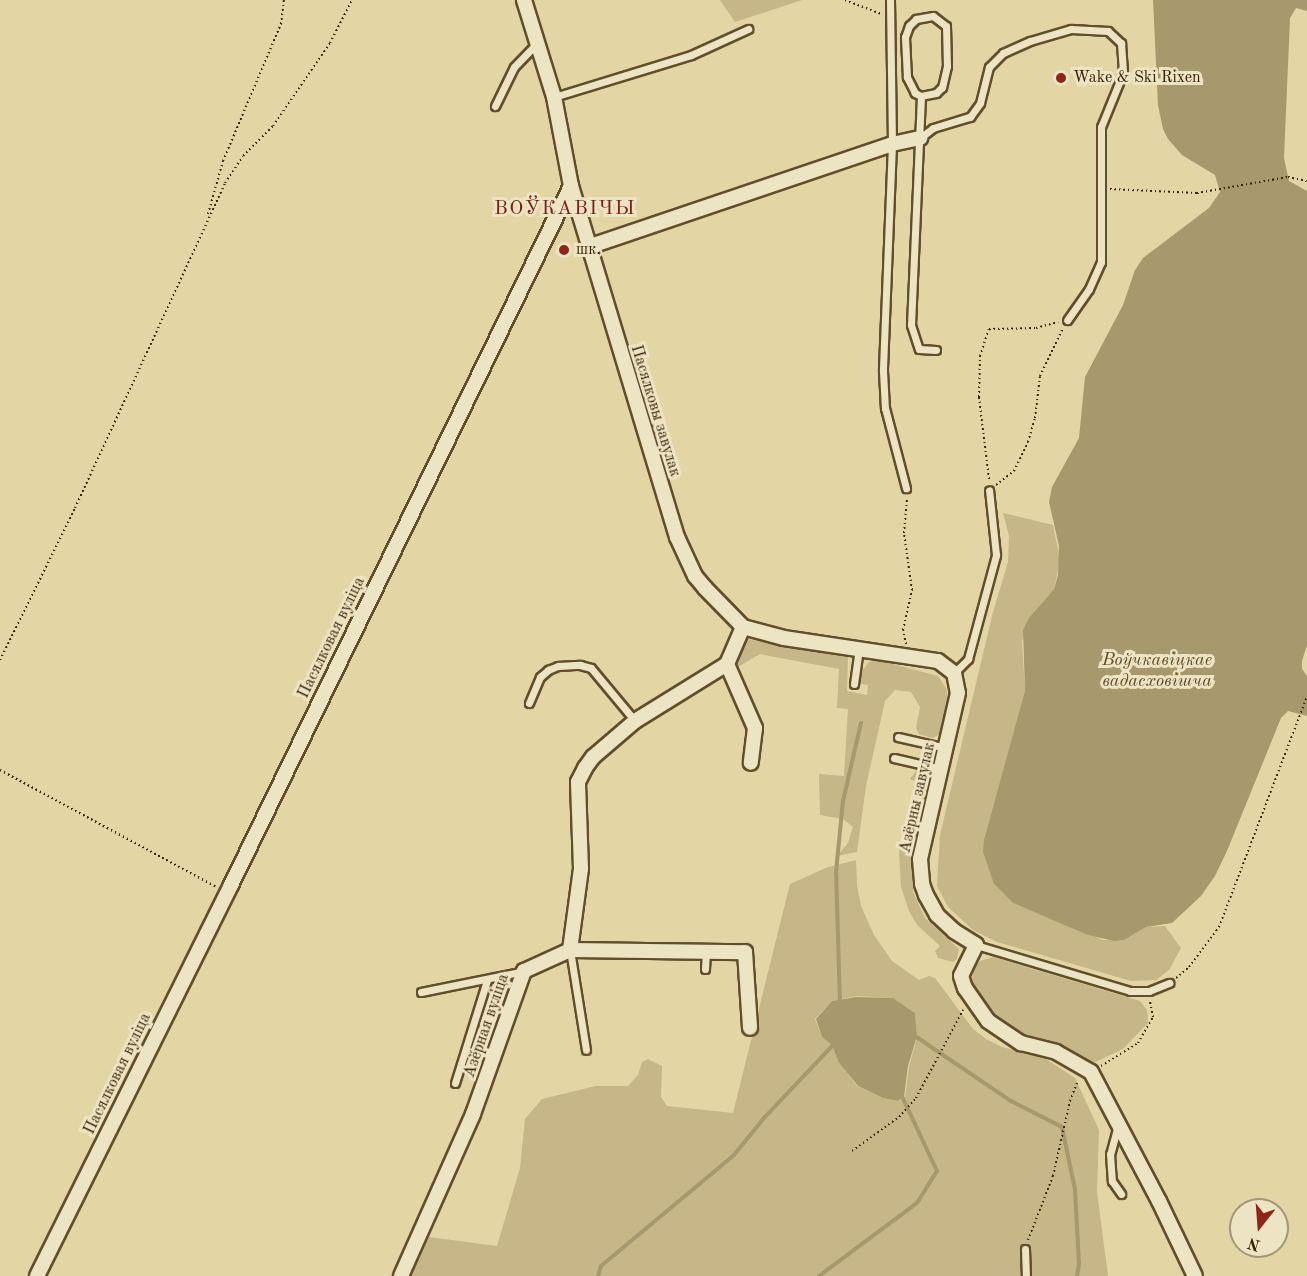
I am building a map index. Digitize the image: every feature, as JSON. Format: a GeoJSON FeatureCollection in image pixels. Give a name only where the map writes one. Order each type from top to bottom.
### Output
{"type":"FeatureCollection","features":[{"type":"Feature","properties":{"kind":"street"},"geometry":{"type":"LineString","coordinates":[[524,0],[554,97],[571,186]]}},
{"type":"Feature","properties":{"kind":"street"},"geometry":{"type":"LineString","coordinates":[[588,247],[892,144],[920,138]]}},
{"type":"Feature","properties":{"kind":"street","name":"Пасялковы завулак"},"geometry":{"type":"LineString","coordinates":[[571,186],[677,537],[695,576],[743,627]]}},
{"type":"Feature","properties":{"kind":"street","name":"Пасялковая вуліца"},"geometry":{"type":"LineString","coordinates":[[36,1276],[227,892],[571,186]]}},
{"type":"Feature","properties":{"kind":"street"},"geometry":{"type":"LineString","coordinates":[[750,1028],[745,952],[570,950],[581,868],[578,782],[593,757],[635,721],[728,664],[743,627],[784,638],[938,661],[954,673]]}},
{"type":"Feature","properties":{"kind":"street"},"geometry":{"type":"LineString","coordinates":[[728,664],[755,728],[751,763]]}},
{"type":"Feature","properties":{"kind":"street","name":"Азёрны завулак"},"geometry":{"type":"LineString","coordinates":[[954,673],[958,693],[922,847],[922,884],[937,915],[954,931],[976,945]]}},
{"type":"Feature","properties":{"kind":"street"},"geometry":{"type":"LineString","coordinates":[[976,945],[961,976],[971,998],[988,1021],[1005,1034],[1022,1043],[1056,1052],[1087,1069],[1119,1122],[1195,1276]]}},
{"type":"Feature","properties":{"kind":"street","name":"Азёрная вуліца"},"geometry":{"type":"LineString","coordinates":[[401,1276],[473,1114],[524,970],[570,950]]}},
{"type":"Feature","properties":{"kind":"lane"},"geometry":{"type":"LineString","coordinates":[[890,0],[892,144],[883,371],[885,408],[906,488]]}},
{"type":"Feature","properties":{"kind":"lane"},"geometry":{"type":"LineString","coordinates":[[933,16],[946,26],[946,77],[936,93],[921,96],[915,93],[907,77],[905,37],[909,26],[916,19],[933,16]]}},
{"type":"Feature","properties":{"kind":"lane"},"geometry":{"type":"LineString","coordinates":[[554,97],[691,55],[748,29]]}},
{"type":"Feature","properties":{"kind":"lane"},"geometry":{"type":"LineString","coordinates":[[920,138],[933,128],[970,117],[980,103],[989,67],[1003,53],[1071,30],[1108,31],[1121,43],[1123,73],[1101,127],[1101,262],[1089,289],[1066,320]]}},
{"type":"Feature","properties":{"kind":"lane"},"geometry":{"type":"LineString","coordinates":[[495,106],[514,67],[536,44]]}},
{"type":"Feature","properties":{"kind":"lane"},"geometry":{"type":"LineString","coordinates":[[921,96],[911,325],[919,349],[936,350]]}},
{"type":"Feature","properties":{"kind":"lane"},"geometry":{"type":"LineString","coordinates":[[954,673],[968,659],[996,555],[990,490]]}},
{"type":"Feature","properties":{"kind":"lane"},"geometry":{"type":"LineString","coordinates":[[854,684],[859,649]]}},
{"type":"Feature","properties":{"kind":"lane"},"geometry":{"type":"LineString","coordinates":[[529,703],[540,677],[548,670],[558,666],[580,665],[591,668],[635,721]]}},
{"type":"Feature","properties":{"kind":"lane"},"geometry":{"type":"LineString","coordinates":[[898,737],[946,748]]}},
{"type":"Feature","properties":{"kind":"lane"},"geometry":{"type":"LineString","coordinates":[[894,758],[940,769]]}},
{"type":"Feature","properties":{"kind":"lane"},"geometry":{"type":"LineString","coordinates":[[976,945],[1130,991],[1149,991],[1169,983]]}},
{"type":"Feature","properties":{"kind":"lane"},"geometry":{"type":"LineString","coordinates":[[570,950],[586,1050]]}},
{"type":"Feature","properties":{"kind":"lane"},"geometry":{"type":"LineString","coordinates":[[705,969],[706,952]]}},
{"type":"Feature","properties":{"kind":"lane"},"geometry":{"type":"LineString","coordinates":[[421,992],[487,980],[524,970]]}},
{"type":"Feature","properties":{"kind":"lane"},"geometry":{"type":"LineString","coordinates":[[455,1083],[487,980]]}},
{"type":"Feature","properties":{"kind":"lane"},"geometry":{"type":"LineString","coordinates":[[1119,1122],[1110,1154],[1112,1181],[1121,1194]]}},
{"type":"Feature","properties":{"kind":"lane"},"geometry":{"type":"LineString","coordinates":[[1024,1249],[1026,1276]]}},
{"type":"Feature","properties":{"kind":"path"},"geometry":{"type":"LineString","coordinates":[[206,222],[223,161],[281,24],[284,0]]}},
{"type":"Feature","properties":{"kind":"path"},"geometry":{"type":"LineString","coordinates":[[0,660],[70,518],[206,222],[233,169],[273,126],[330,43],[352,0]]}},
{"type":"Feature","properties":{"kind":"path"},"geometry":{"type":"LineString","coordinates":[[845,0],[891,17]]}},
{"type":"Feature","properties":{"kind":"path"},"geometry":{"type":"LineString","coordinates":[[1101,188],[1197,193],[1288,177],[1307,181]]}},
{"type":"Feature","properties":{"kind":"path"},"geometry":{"type":"LineString","coordinates":[[990,490],[1014,471],[1028,442],[1035,418],[1040,376],[1066,320]]}},
{"type":"Feature","properties":{"kind":"path"},"geometry":{"type":"LineString","coordinates":[[990,490],[988,456],[979,397],[980,356],[989,329],[1036,328],[1066,320]]}},
{"type":"Feature","properties":{"kind":"path"},"geometry":{"type":"LineString","coordinates":[[906,488],[908,510],[904,533],[912,590],[903,630],[908,655]]}},
{"type":"Feature","properties":{"kind":"path"},"geometry":{"type":"LineString","coordinates":[[1169,983],[1190,967],[1220,927],[1307,696]]}},
{"type":"Feature","properties":{"kind":"path"},"geometry":{"type":"LineString","coordinates":[[0,770],[227,892]]}},
{"type":"Feature","properties":{"kind":"path"},"geometry":{"type":"LineString","coordinates":[[1024,1249],[1053,1176],[1070,1101],[1087,1069],[1138,1044],[1153,1017],[1149,991]]}},
{"type":"Feature","properties":{"kind":"path"},"geometry":{"type":"LineString","coordinates":[[852,1151],[899,1118],[916,1098],[971,998]]}},
{"type":"Feature","properties":{"kind":"shaded area"},"geometry":{"type":"Polygon","coordinates":[[[720,0],[802,0],[735,22],[720,0]]]}},
{"type":"Feature","properties":{"kind":"shaded area"},"geometry":{"type":"Polygon","coordinates":[[[1003,513],[1053,525],[1060,560],[1054,589],[1037,609],[1022,641],[1025,691],[994,884],[1013,903],[1103,940],[1124,940],[1146,927],[1165,926],[1181,948],[1169,970],[1156,980],[1131,981],[997,942],[973,930],[948,907],[937,886],[940,835],[993,612],[1008,562],[1009,536],[1003,513]]]}},
{"type":"Feature","properties":{"kind":"shaded area"},"geometry":{"type":"Polygon","coordinates":[[[748,639],[848,657],[847,691],[867,695],[868,685],[861,684],[861,672],[869,662],[878,660],[938,676],[946,688],[948,697],[941,729],[939,735],[932,738],[919,734],[916,728],[920,707],[911,692],[895,690],[885,701],[866,786],[857,852],[837,856],[848,843],[853,827],[843,819],[820,815],[819,774],[844,776],[848,709],[837,708],[839,669],[760,654],[736,668],[738,646],[748,639]]]}},
{"type":"Feature","properties":{"kind":"shaded area"},"geometry":{"type":"Polygon","coordinates":[[[919,767],[926,769],[930,775],[912,849],[913,892],[925,918],[959,949],[957,959],[953,962],[938,958],[935,951],[940,946],[917,925],[909,911],[901,887],[899,851],[915,781],[910,779],[919,767]]]}},
{"type":"Feature","properties":{"kind":"shaded area"},"geometry":{"type":"Polygon","coordinates":[[[856,860],[861,906],[874,935],[892,961],[919,980],[929,976],[935,978],[973,1029],[986,1039],[1002,1047],[1043,1057],[1075,1078],[1099,1130],[1097,1192],[1108,1276],[411,1276],[429,1237],[497,1246],[520,1168],[525,1119],[542,1099],[596,1086],[628,1086],[638,1075],[642,1062],[648,1059],[662,1066],[661,1097],[667,1106],[733,1113],[790,884],[828,867],[856,860]],[[857,996],[832,1001],[815,1019],[822,1037],[833,1045],[839,1063],[857,1086],[883,1098],[897,1101],[905,1097],[909,1067],[917,1037],[915,1013],[893,998],[857,996]]]}},
{"type":"Feature","properties":{"kind":"shaded area"},"geometry":{"type":"Polygon","coordinates":[[[993,957],[1140,1001],[1147,1010],[1148,1023],[1123,1049],[1093,1063],[1060,1045],[1013,1032],[994,1018],[978,996],[972,980],[973,970],[980,961],[993,957]]]}},
{"type":"Feature","properties":{"kind":"water","name":"Воўчкавіцкае вадасховішча"},"geometry":{"type":"Polygon","coordinates":[[[1153,0],[1307,0],[1307,11],[1296,8],[1290,18],[1284,158],[1289,181],[1307,191],[1307,645],[1302,669],[1307,676],[1307,716],[1288,711],[1281,718],[1227,851],[1215,876],[1201,896],[1172,923],[1146,927],[1124,940],[1114,941],[1088,935],[1013,903],[994,884],[983,852],[984,840],[1025,691],[1023,630],[1029,618],[1054,589],[1058,575],[1059,546],[1049,502],[1052,487],[1079,438],[1085,377],[1123,305],[1135,270],[1143,258],[1209,208],[1220,192],[1215,175],[1182,155],[1168,139],[1163,129],[1158,105],[1153,0]]]}},
{"type":"Feature","properties":{"kind":"water"},"geometry":{"type":"Polygon","coordinates":[[[856,997],[893,998],[915,1013],[917,1036],[908,1066],[904,1097],[897,1101],[883,1098],[858,1086],[839,1063],[832,1045],[822,1037],[816,1019],[832,1001],[856,997]]]}},
{"type":"Feature","properties":{"kind":"waterway"},"geometry":{"type":"LineString","coordinates":[[840,1004],[836,872],[843,801],[861,723]]}},
{"type":"Feature","properties":{"kind":"waterway"},"geometry":{"type":"LineString","coordinates":[[915,1036],[1011,1101],[1062,1127],[1075,1190],[1079,1264],[1077,1276]]}},
{"type":"Feature","properties":{"kind":"waterway"},"geometry":{"type":"LineString","coordinates":[[598,1276],[601,1266],[734,1155],[764,1118],[833,1045],[833,1041]]}},
{"type":"Feature","properties":{"kind":"waterway"},"geometry":{"type":"LineString","coordinates":[[819,1276],[917,1203],[937,1171],[901,1094]]}},
{"type":"Feature","properties":{"kind":"place","name":"Wake & Ski Rixen"},"geometry":{"type":"Point","coordinates":[1061,78]}},
{"type":"Feature","properties":{"kind":"place","name":"шк."},"geometry":{"type":"Point","coordinates":[564,250]}},
{"type":"Feature","properties":{"kind":"district","name":"ВОЎКАВІЧЫ"},"geometry":{"type":"Point","coordinates":[565,209]}}]}
